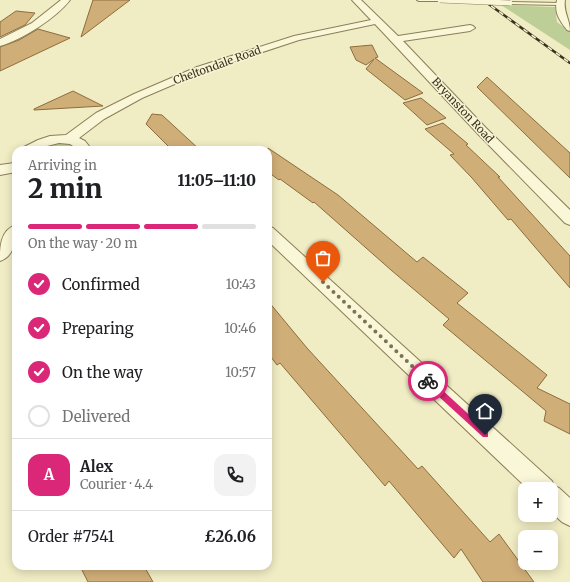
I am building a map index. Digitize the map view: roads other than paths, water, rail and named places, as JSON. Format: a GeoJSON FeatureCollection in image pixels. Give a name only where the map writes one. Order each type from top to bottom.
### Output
{"type":"FeatureCollection","features":[{"type":"Feature","properties":{"kind":"street"},"geometry":{"type":"LineString","coordinates":[[0,43],[39,23],[66,0]]}},
{"type":"Feature","properties":{"kind":"street","name":"Bryanston Road"},"geometry":{"type":"LineString","coordinates":[[356,0],[396,39],[482,131],[570,219]]}},
{"type":"Feature","properties":{"kind":"street"},"geometry":{"type":"LineString","coordinates":[[561,2],[561,18],[570,28]]}},
{"type":"Feature","properties":{"kind":"street","name":"Cheltondale Road"},"geometry":{"type":"LineString","coordinates":[[69,140],[100,116],[138,96],[201,69],[297,38],[377,21]]}},
{"type":"Feature","properties":{"kind":"street"},"geometry":{"type":"LineString","coordinates":[[396,39],[470,28]]}},
{"type":"Feature","properties":{"kind":"street"},"geometry":{"type":"LineString","coordinates":[[34,146],[52,140],[69,140],[84,146]]}},
{"type":"Feature","properties":{"kind":"street"},"geometry":{"type":"LineString","coordinates":[[0,170],[12,170]]}},
{"type":"Feature","properties":{"kind":"street"},"geometry":{"type":"LineString","coordinates":[[0,255],[12,236]]}},
{"type":"Feature","properties":{"kind":"street"},"geometry":{"type":"LineString","coordinates":[[272,236],[536,482]]}},
{"type":"Feature","properties":{"kind":"street"},"geometry":{"type":"LineString","coordinates":[[558,503],[570,514]]}},
{"type":"Feature","properties":{"kind":"lane"},"geometry":{"type":"LineString","coordinates":[[420,0],[510,3],[561,2]]}},
{"type":"Feature","properties":{"kind":"railway"},"geometry":{"type":"LineString","coordinates":[[483,0],[570,63]]}}]}
